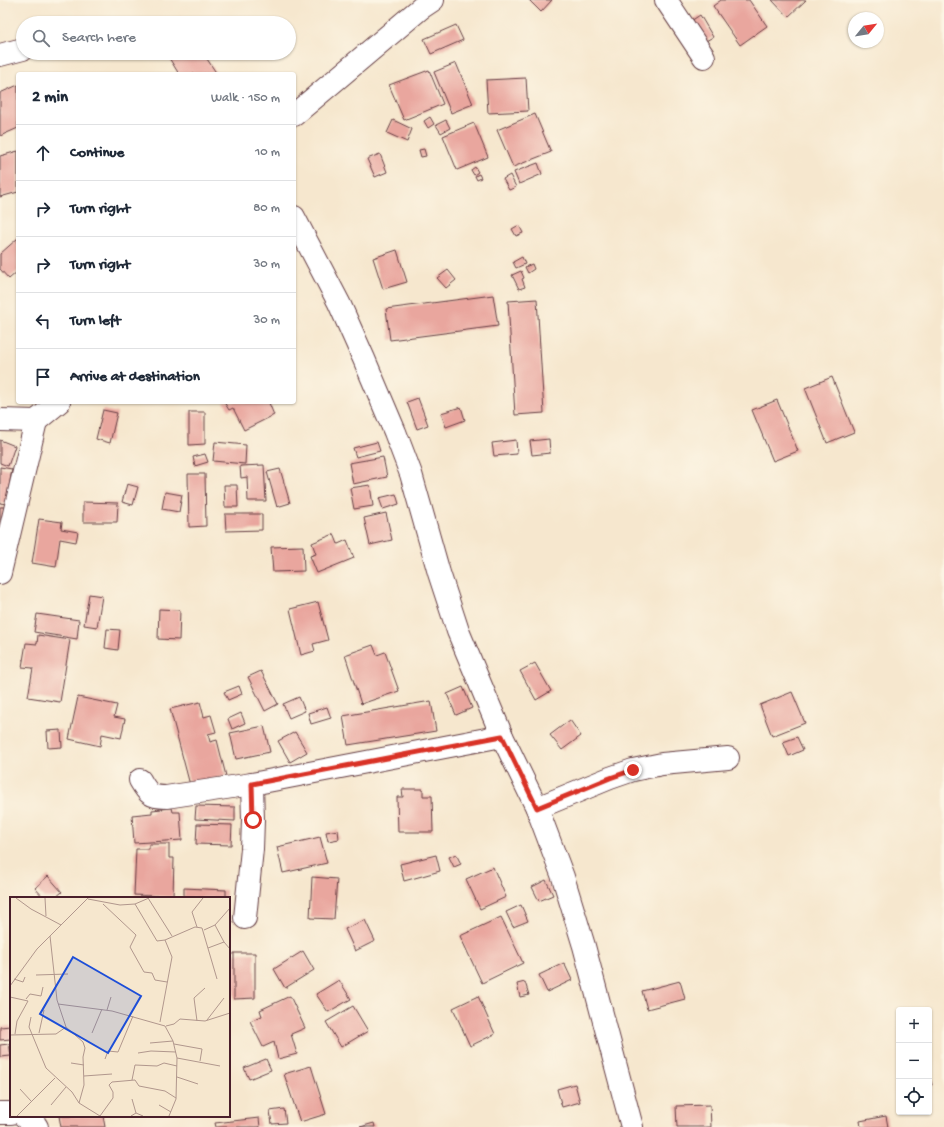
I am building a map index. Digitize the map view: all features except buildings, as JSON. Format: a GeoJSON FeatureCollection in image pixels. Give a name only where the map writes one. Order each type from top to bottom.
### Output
{"type":"FeatureCollection","features":[{"type":"Feature","properties":{"kind":"street"},"geometry":{"type":"LineString","coordinates":[[296,113],[379,43],[433,0]]}},
{"type":"Feature","properties":{"kind":"street"},"geometry":{"type":"LineString","coordinates":[[666,0],[704,57]]}},
{"type":"Feature","properties":{"kind":"street"},"geometry":{"type":"LineString","coordinates":[[0,55],[16,51]]}},
{"type":"Feature","properties":{"kind":"street"},"geometry":{"type":"LineString","coordinates":[[296,221],[339,303],[395,432],[411,474],[439,573],[458,631],[502,736],[537,808],[562,877],[584,946],[632,1127]]}},
{"type":"Feature","properties":{"kind":"street"},"geometry":{"type":"LineString","coordinates":[[0,573],[36,421],[57,404]]}},
{"type":"Feature","properties":{"kind":"street"},"geometry":{"type":"LineString","coordinates":[[0,420],[36,421]]}},
{"type":"Feature","properties":{"kind":"street"},"geometry":{"type":"LineString","coordinates":[[140,780],[149,794],[154,797],[166,797],[252,784],[502,736]]}},
{"type":"Feature","properties":{"kind":"street"},"geometry":{"type":"LineString","coordinates":[[537,808],[633,770],[662,764],[728,758]]}},
{"type":"Feature","properties":{"kind":"street"},"geometry":{"type":"LineString","coordinates":[[245,918],[252,849],[252,784]]}},
{"type":"Feature","properties":{"kind":"street"},"geometry":{"type":"LineString","coordinates":[[25,1117],[38,1127]]}},
{"type":"Feature","properties":{"kind":"route"},"geometry":{"type":"LineString","coordinates":[[253,820],[252,784],[502,736],[537,808],[633,770]]}}]}
